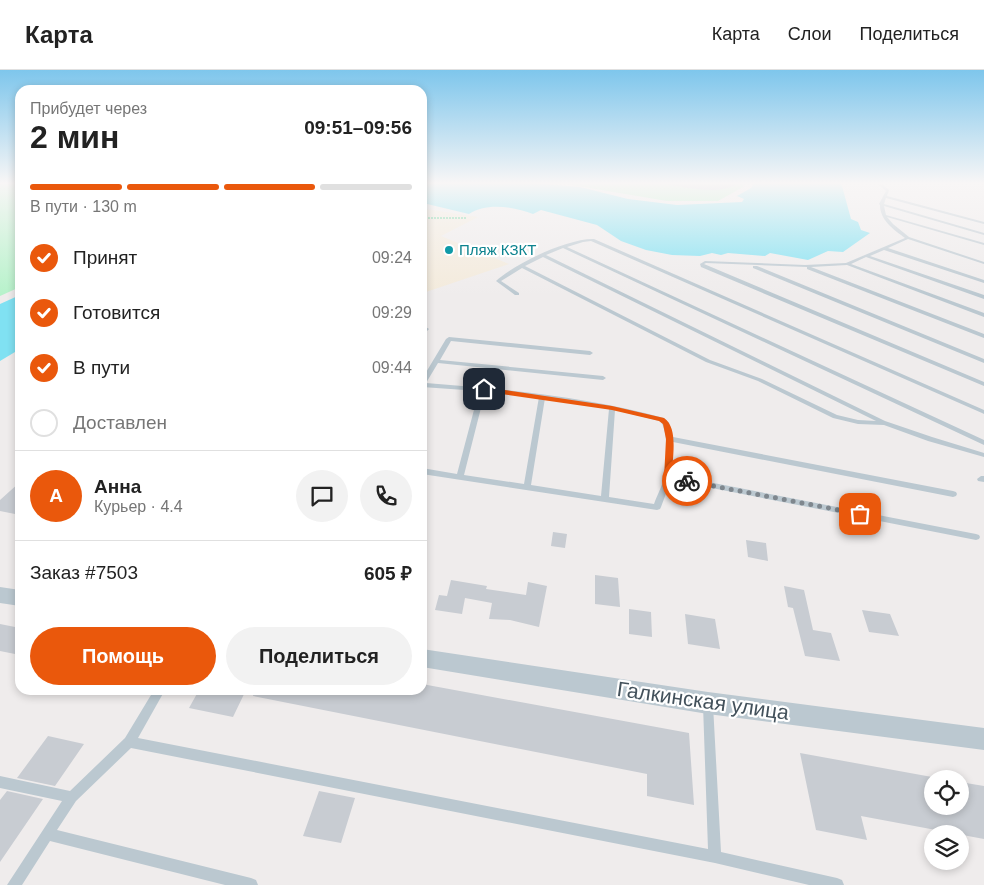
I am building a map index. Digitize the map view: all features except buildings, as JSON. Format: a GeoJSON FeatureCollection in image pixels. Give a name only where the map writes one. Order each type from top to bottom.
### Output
{"type":"FeatureCollection","features":[{"type":"Feature","properties":{"kind":"street"},"geometry":{"type":"LineString","coordinates":[[0,595],[15,597]]}},
{"type":"Feature","properties":{"kind":"street","name":"Галкинская улица"},"geometry":{"type":"LineString","coordinates":[[427,659],[708,703],[984,739]]}},
{"type":"Feature","properties":{"kind":"lane"},"geometry":{"type":"LineString","coordinates":[[887,220],[908,238],[984,263]]}},
{"type":"Feature","properties":{"kind":"lane"},"geometry":{"type":"LineString","coordinates":[[901,220],[984,244]]}},
{"type":"Feature","properties":{"kind":"lane"},"geometry":{"type":"LineString","coordinates":[[936,220],[984,234]]}},
{"type":"Feature","properties":{"kind":"lane"},"geometry":{"type":"LineString","coordinates":[[908,238],[847,264],[806,266],[702,264],[984,384]]}},
{"type":"Feature","properties":{"kind":"lane"},"geometry":{"type":"LineString","coordinates":[[517,294],[498,281],[508,272],[583,240],[597,242],[984,412]]}},
{"type":"Feature","properties":{"kind":"lane"},"geometry":{"type":"LineString","coordinates":[[564,247],[984,443]]}},
{"type":"Feature","properties":{"kind":"lane"},"geometry":{"type":"LineString","coordinates":[[884,248],[984,282]]}},
{"type":"Feature","properties":{"kind":"lane"},"geometry":{"type":"LineString","coordinates":[[544,256],[885,423],[930,440],[984,455]]}},
{"type":"Feature","properties":{"kind":"lane"},"geometry":{"type":"LineString","coordinates":[[867,256],[984,297]]}},
{"type":"Feature","properties":{"kind":"lane"},"geometry":{"type":"LineString","coordinates":[[847,264],[984,315]]}},
{"type":"Feature","properties":{"kind":"lane"},"geometry":{"type":"LineString","coordinates":[[750,265],[984,361]]}},
{"type":"Feature","properties":{"kind":"lane"},"geometry":{"type":"LineString","coordinates":[[522,266],[708,361],[760,380],[835,416],[858,422],[885,423]]}},
{"type":"Feature","properties":{"kind":"lane"},"geometry":{"type":"LineString","coordinates":[[806,266],[984,336]]}},
{"type":"Feature","properties":{"kind":"lane"},"geometry":{"type":"LineString","coordinates":[[427,377],[449,339],[590,353]]}},
{"type":"Feature","properties":{"kind":"lane"},"geometry":{"type":"LineString","coordinates":[[437,361],[603,378]]}},
{"type":"Feature","properties":{"kind":"lane"},"geometry":{"type":"LineString","coordinates":[[427,385],[484,389],[612,408],[662,420],[666,423],[670,439],[668,478],[657,507],[427,472]]}},
{"type":"Feature","properties":{"kind":"lane"},"geometry":{"type":"LineString","coordinates":[[460,476],[484,389]]}},
{"type":"Feature","properties":{"kind":"lane"},"geometry":{"type":"LineString","coordinates":[[527,486],[542,397]]}},
{"type":"Feature","properties":{"kind":"lane"},"geometry":{"type":"LineString","coordinates":[[605,499],[612,408]]}},
{"type":"Feature","properties":{"kind":"lane"},"geometry":{"type":"LineString","coordinates":[[670,439],[954,494]]}},
{"type":"Feature","properties":{"kind":"lane"},"geometry":{"type":"LineString","coordinates":[[668,478],[976,537]]}},
{"type":"Feature","properties":{"kind":"lane"},"geometry":{"type":"LineString","coordinates":[[14,885],[72,797],[129,742],[157,695]]}},
{"type":"Feature","properties":{"kind":"lane"},"geometry":{"type":"LineString","coordinates":[[708,703],[714,857]]}},
{"type":"Feature","properties":{"kind":"lane"},"geometry":{"type":"LineString","coordinates":[[129,742],[714,857],[837,885]]}},
{"type":"Feature","properties":{"kind":"lane"},"geometry":{"type":"LineString","coordinates":[[0,782],[72,797]]}},
{"type":"Feature","properties":{"kind":"lane"},"geometry":{"type":"LineString","coordinates":[[48,834],[251,885]]}},
{"type":"Feature","properties":{"kind":"green space"},"geometry":{"type":"Polygon","coordinates":[[[0,220],[15,220],[15,289],[0,296],[0,220]]]}},
{"type":"Feature","properties":{"kind":"sand","name":"Пляж КЗКТ"},"geometry":{"type":"Polygon","coordinates":[[[427,220],[472,220],[441,236],[509,264],[427,292],[427,220]]]}},
{"type":"Feature","properties":{"kind":"water"},"geometry":{"type":"Polygon","coordinates":[[[578,220],[853,220],[858,222],[861,230],[870,233],[843,252],[828,251],[808,260],[770,253],[765,256],[728,253],[721,255],[712,253],[700,256],[672,255],[646,250],[621,241],[597,225],[578,220]]]}},
{"type":"Feature","properties":{"kind":"water"},"geometry":{"type":"Polygon","coordinates":[[[15,297],[15,352],[0,361],[0,304],[15,297]]]}},
{"type":"Feature","properties":{"kind":"way so far"},"geometry":{"type":"LineString","coordinates":[[687,481],[860,514]]}},
{"type":"Feature","properties":{"kind":"place","name":"Пляж КЗКТ"},"geometry":{"type":"Point","coordinates":[449,250]}},
{"type":"Feature","properties":{"kind":"route"},"geometry":{"type":"LineString","coordinates":[[484,389],[612,408],[662,420],[666,423],[670,439],[668,478],[687,481]]}}]}
